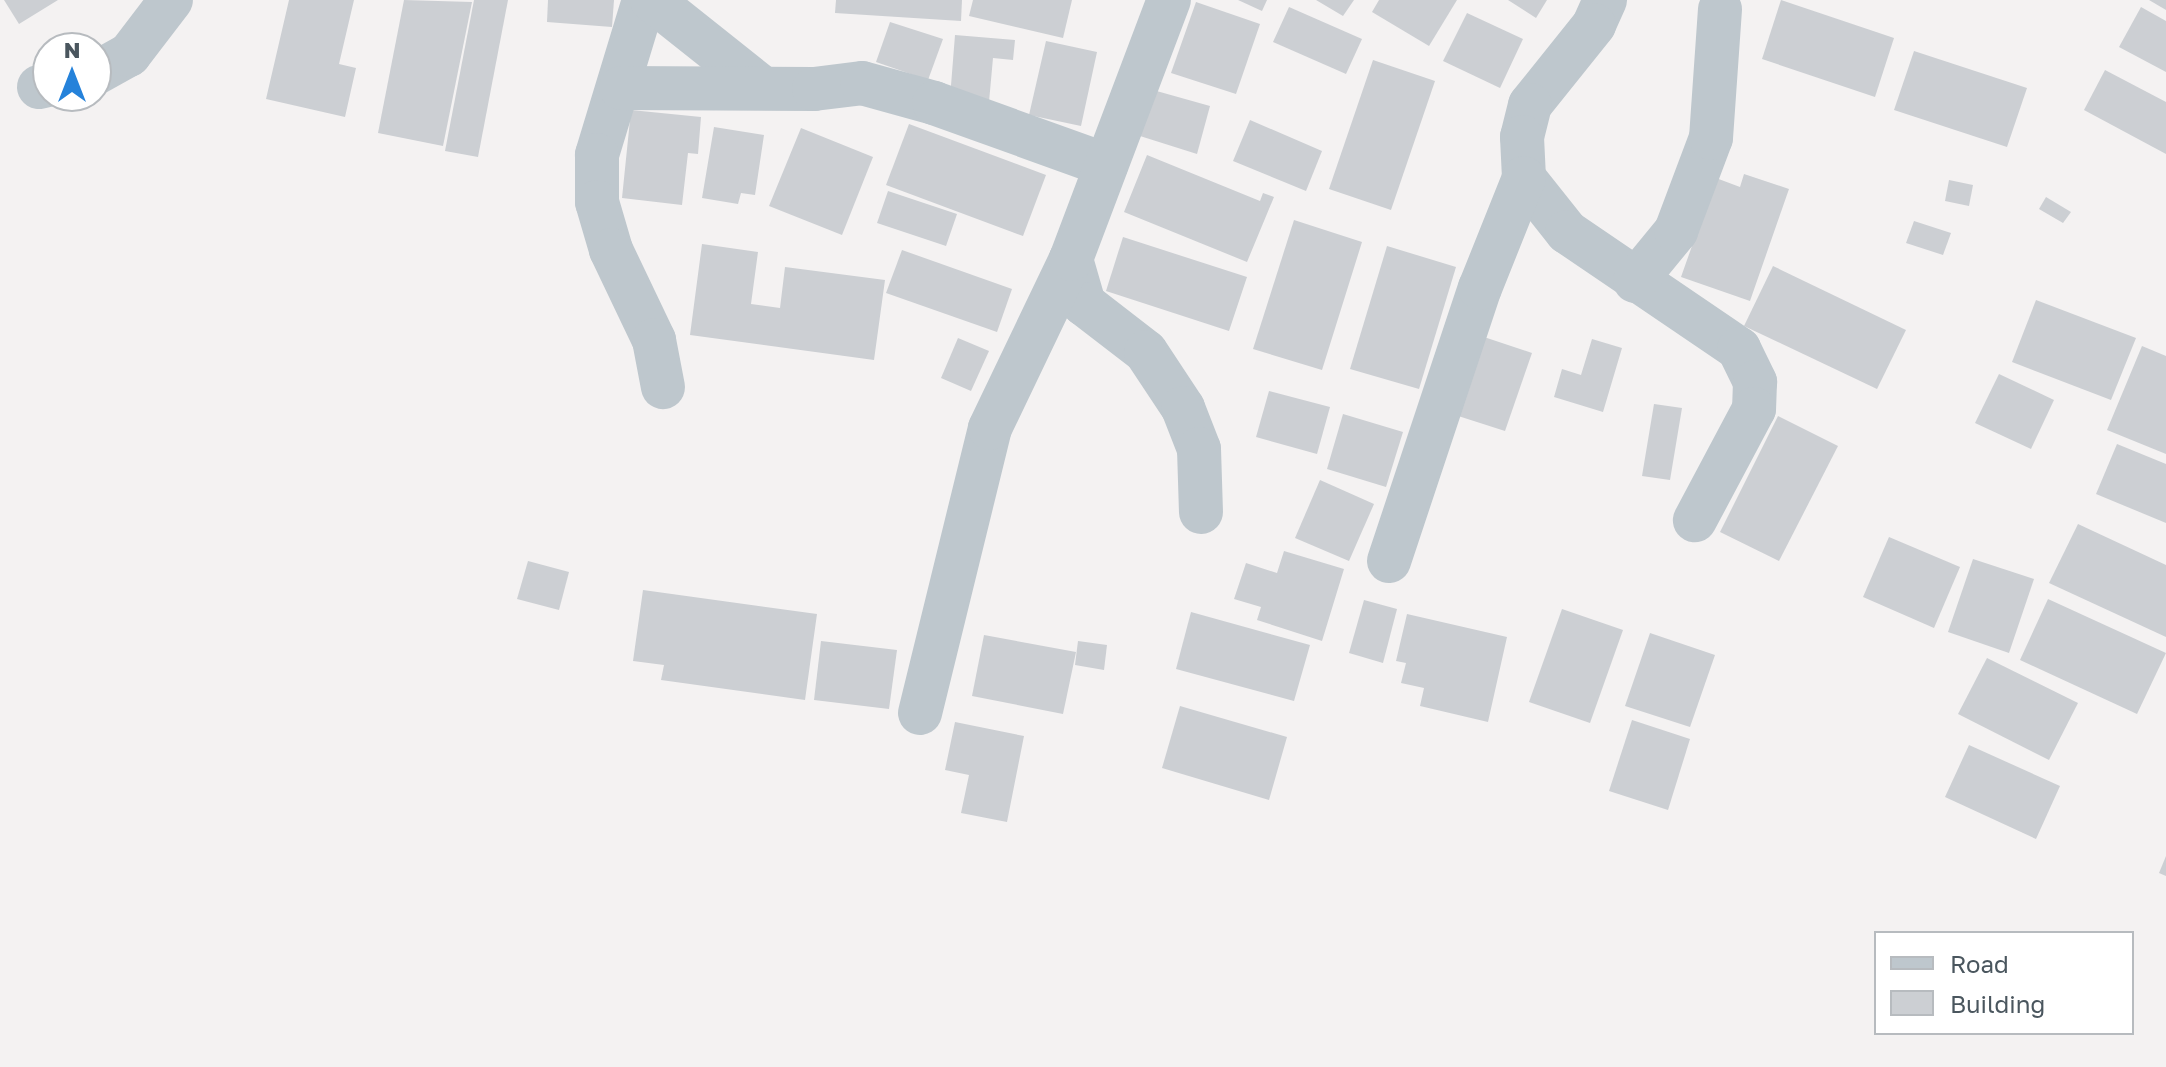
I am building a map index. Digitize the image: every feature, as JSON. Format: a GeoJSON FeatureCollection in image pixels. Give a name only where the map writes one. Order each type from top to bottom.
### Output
{"type":"FeatureCollection","features":[{"type":"Feature","properties":{"kind":"street"},"geometry":{"type":"LineString","coordinates":[[112,64],[129,55],[171,0]]}},
{"type":"Feature","properties":{"kind":"street"},"geometry":{"type":"LineString","coordinates":[[644,0],[621,88],[597,155],[597,202],[611,250],[654,340],[663,387]]}},
{"type":"Feature","properties":{"kind":"street"},"geometry":{"type":"LineString","coordinates":[[652,0],[760,86]]}},
{"type":"Feature","properties":{"kind":"street"},"geometry":{"type":"LineString","coordinates":[[920,713],[990,428],[1071,259],[1169,0]]}},
{"type":"Feature","properties":{"kind":"street"},"geometry":{"type":"LineString","coordinates":[[1389,561],[1480,288],[1524,178],[1522,137],[1530,105],[1594,25],[1605,0]]}},
{"type":"Feature","properties":{"kind":"street"},"geometry":{"type":"LineString","coordinates":[[1635,281],[1676,231],[1711,138],[1720,9]]}},
{"type":"Feature","properties":{"kind":"street"},"geometry":{"type":"LineString","coordinates":[[621,88],[760,86],[814,89],[862,83],[890,88],[1106,165]]}},
{"type":"Feature","properties":{"kind":"street"},"geometry":{"type":"LineString","coordinates":[[1524,178],[1567,232],[1602,252],[1635,281],[1739,349],[1755,382],[1754,409],[1695,520]]}},
{"type":"Feature","properties":{"kind":"street"},"geometry":{"type":"LineString","coordinates":[[1071,259],[1084,304],[1146,352],[1183,408],[1199,449],[1201,512]]}},
{"type":"Feature","properties":{"kind":"building"},"geometry":{"type":"Polygon","coordinates":[[[4,0],[58,0],[19,24],[4,0]]]}},
{"type":"Feature","properties":{"kind":"building"},"geometry":{"type":"Polygon","coordinates":[[[289,0],[354,0],[339,64],[356,68],[345,117],[266,99],[289,0]]]}},
{"type":"Feature","properties":{"kind":"building"},"geometry":{"type":"Polygon","coordinates":[[[404,0],[472,2],[443,146],[378,133],[404,0]]]}},
{"type":"Feature","properties":{"kind":"building"},"geometry":{"type":"Polygon","coordinates":[[[474,0],[508,0],[478,157],[445,151],[474,0]]]}},
{"type":"Feature","properties":{"kind":"building"},"geometry":{"type":"Polygon","coordinates":[[[548,0],[614,0],[612,27],[547,22],[548,0]]]}},
{"type":"Feature","properties":{"kind":"building"},"geometry":{"type":"Polygon","coordinates":[[[836,0],[962,0],[961,21],[835,13],[836,0]]]}},
{"type":"Feature","properties":{"kind":"building"},"geometry":{"type":"Polygon","coordinates":[[[973,0],[1072,0],[1063,38],[969,16],[973,0]]]}},
{"type":"Feature","properties":{"kind":"building"},"geometry":{"type":"Polygon","coordinates":[[[1238,0],[1267,0],[1262,11],[1238,0]]]}},
{"type":"Feature","properties":{"kind":"building"},"geometry":{"type":"Polygon","coordinates":[[[1316,0],[1354,0],[1343,16],[1316,0]]]}},
{"type":"Feature","properties":{"kind":"building"},"geometry":{"type":"Polygon","coordinates":[[[1379,0],[1457,0],[1429,46],[1372,12],[1379,0]]]}},
{"type":"Feature","properties":{"kind":"building"},"geometry":{"type":"Polygon","coordinates":[[[1508,0],[1547,0],[1536,18],[1508,0]]]}},
{"type":"Feature","properties":{"kind":"building"},"geometry":{"type":"Polygon","coordinates":[[[1781,0],[1894,38],[1875,97],[1762,59],[1781,0]]]}},
{"type":"Feature","properties":{"kind":"building"},"geometry":{"type":"Polygon","coordinates":[[[2149,0],[2166,0],[2166,10],[2149,0]]]}},
{"type":"Feature","properties":{"kind":"building"},"geometry":{"type":"Polygon","coordinates":[[[1196,2],[1260,24],[1236,94],[1171,73],[1196,2]]]}},
{"type":"Feature","properties":{"kind":"building"},"geometry":{"type":"Polygon","coordinates":[[[1289,7],[1362,39],[1346,74],[1273,42],[1289,7]]]}},
{"type":"Feature","properties":{"kind":"building"},"geometry":{"type":"Polygon","coordinates":[[[2141,7],[2166,21],[2166,72],[2119,47],[2141,7]]]}},
{"type":"Feature","properties":{"kind":"building"},"geometry":{"type":"Polygon","coordinates":[[[1467,13],[1523,39],[1500,88],[1443,61],[1467,13]]]}},
{"type":"Feature","properties":{"kind":"building"},"geometry":{"type":"Polygon","coordinates":[[[890,22],[943,39],[928,80],[876,62],[890,22]]]}},
{"type":"Feature","properties":{"kind":"building"},"geometry":{"type":"Polygon","coordinates":[[[955,35],[1015,40],[1013,60],[993,58],[989,102],[950,98],[955,35]]]}},
{"type":"Feature","properties":{"kind":"building"},"geometry":{"type":"Polygon","coordinates":[[[1046,41],[1097,52],[1081,126],[1029,115],[1046,41]]]}},
{"type":"Feature","properties":{"kind":"building"},"geometry":{"type":"Polygon","coordinates":[[[1914,51],[2027,88],[2007,147],[1894,110],[1914,51]]]}},
{"type":"Feature","properties":{"kind":"building"},"geometry":{"type":"Polygon","coordinates":[[[1373,60],[1435,81],[1391,210],[1329,189],[1373,60]]]}},
{"type":"Feature","properties":{"kind":"building"},"geometry":{"type":"Polygon","coordinates":[[[2105,70],[2166,102],[2166,154],[2084,110],[2105,70]]]}},
{"type":"Feature","properties":{"kind":"building"},"geometry":{"type":"Polygon","coordinates":[[[1153,90],[1210,106],[1197,154],[1140,136],[1153,90]]]}},
{"type":"Feature","properties":{"kind":"building"},"geometry":{"type":"Polygon","coordinates":[[[631,110],[701,117],[698,154],[688,153],[682,205],[622,198],[631,110]]]}},
{"type":"Feature","properties":{"kind":"building"},"geometry":{"type":"Polygon","coordinates":[[[1250,120],[1322,151],[1306,191],[1233,161],[1250,120]]]}},
{"type":"Feature","properties":{"kind":"building"},"geometry":{"type":"Polygon","coordinates":[[[909,124],[1046,175],[1023,236],[886,185],[909,124]]]}},
{"type":"Feature","properties":{"kind":"building"},"geometry":{"type":"Polygon","coordinates":[[[714,127],[764,135],[755,195],[741,193],[738,204],[702,198],[714,127]]]}},
{"type":"Feature","properties":{"kind":"building"},"geometry":{"type":"Polygon","coordinates":[[[801,128],[873,157],[842,235],[769,206],[801,128]]]}},
{"type":"Feature","properties":{"kind":"building"},"geometry":{"type":"Polygon","coordinates":[[[1147,155],[1260,201],[1263,193],[1274,197],[1247,262],[1124,212],[1147,155]]]}},
{"type":"Feature","properties":{"kind":"building"},"geometry":{"type":"Polygon","coordinates":[[[1744,174],[1789,189],[1750,301],[1681,277],[1716,178],[1740,187],[1744,174]]]}},
{"type":"Feature","properties":{"kind":"building"},"geometry":{"type":"Polygon","coordinates":[[[1949,180],[1973,185],[1969,206],[1945,201],[1949,180]]]}},
{"type":"Feature","properties":{"kind":"building"},"geometry":{"type":"Polygon","coordinates":[[[888,191],[957,214],[946,246],[877,223],[888,191]]]}},
{"type":"Feature","properties":{"kind":"building"},"geometry":{"type":"Polygon","coordinates":[[[2046,197],[2071,212],[2063,223],[2039,209],[2046,197]]]}},
{"type":"Feature","properties":{"kind":"building"},"geometry":{"type":"Polygon","coordinates":[[[1294,220],[1362,242],[1322,370],[1253,349],[1294,220]]]}},
{"type":"Feature","properties":{"kind":"building"},"geometry":{"type":"Polygon","coordinates":[[[1914,221],[1951,233],[1943,255],[1906,243],[1914,221]]]}},
{"type":"Feature","properties":{"kind":"building"},"geometry":{"type":"Polygon","coordinates":[[[1123,237],[1247,277],[1229,331],[1106,291],[1123,237]]]}},
{"type":"Feature","properties":{"kind":"building"},"geometry":{"type":"Polygon","coordinates":[[[702,244],[758,252],[751,304],[780,308],[785,267],[885,280],[874,360],[690,335],[702,244]]]}},
{"type":"Feature","properties":{"kind":"building"},"geometry":{"type":"Polygon","coordinates":[[[1387,246],[1456,267],[1419,389],[1350,369],[1387,246]]]}},
{"type":"Feature","properties":{"kind":"building"},"geometry":{"type":"Polygon","coordinates":[[[902,250],[1012,289],[997,332],[886,293],[902,250]]]}},
{"type":"Feature","properties":{"kind":"building"},"geometry":{"type":"Polygon","coordinates":[[[1773,266],[1906,330],[1877,389],[1744,326],[1773,266]]]}},
{"type":"Feature","properties":{"kind":"building"},"geometry":{"type":"Polygon","coordinates":[[[2036,300],[2136,338],[2111,400],[2012,362],[2036,300]]]}},
{"type":"Feature","properties":{"kind":"building"},"geometry":{"type":"Polygon","coordinates":[[[1478,335],[1532,353],[1505,431],[1452,414],[1478,335]]]}},
{"type":"Feature","properties":{"kind":"building"},"geometry":{"type":"Polygon","coordinates":[[[958,338],[989,351],[971,391],[941,378],[958,338]]]}},
{"type":"Feature","properties":{"kind":"building"},"geometry":{"type":"Polygon","coordinates":[[[1592,339],[1622,348],[1603,412],[1554,397],[1562,369],[1581,375],[1592,339]]]}},
{"type":"Feature","properties":{"kind":"building"},"geometry":{"type":"Polygon","coordinates":[[[2142,346],[2166,356],[2166,454],[2107,430],[2142,346]]]}},
{"type":"Feature","properties":{"kind":"building"},"geometry":{"type":"Polygon","coordinates":[[[1999,374],[2054,400],[2031,449],[1975,423],[1999,374]]]}},
{"type":"Feature","properties":{"kind":"building"},"geometry":{"type":"Polygon","coordinates":[[[1269,391],[1330,407],[1317,454],[1256,437],[1269,391]]]}},
{"type":"Feature","properties":{"kind":"building"},"geometry":{"type":"Polygon","coordinates":[[[1654,404],[1682,408],[1670,480],[1642,476],[1654,404]]]}},
{"type":"Feature","properties":{"kind":"building"},"geometry":{"type":"Polygon","coordinates":[[[1343,414],[1403,432],[1386,487],[1327,469],[1343,414]]]}},
{"type":"Feature","properties":{"kind":"building"},"geometry":{"type":"Polygon","coordinates":[[[1778,416],[1838,446],[1779,561],[1720,532],[1778,416]]]}},
{"type":"Feature","properties":{"kind":"building"},"geometry":{"type":"Polygon","coordinates":[[[2117,444],[2166,464],[2166,523],[2096,494],[2117,444]]]}},
{"type":"Feature","properties":{"kind":"building"},"geometry":{"type":"Polygon","coordinates":[[[1320,480],[1374,504],[1349,561],[1295,538],[1320,480]]]}},
{"type":"Feature","properties":{"kind":"building"},"geometry":{"type":"Polygon","coordinates":[[[2078,524],[2166,565],[2166,637],[2049,583],[2078,524]]]}},
{"type":"Feature","properties":{"kind":"building"},"geometry":{"type":"Polygon","coordinates":[[[1889,537],[1960,567],[1934,628],[1863,597],[1889,537]]]}},
{"type":"Feature","properties":{"kind":"building"},"geometry":{"type":"Polygon","coordinates":[[[1284,551],[1344,569],[1322,641],[1257,620],[1261,607],[1234,599],[1246,563],[1277,573],[1284,551]]]}},
{"type":"Feature","properties":{"kind":"building"},"geometry":{"type":"Polygon","coordinates":[[[1973,559],[2034,579],[2009,653],[1948,632],[1973,559]]]}},
{"type":"Feature","properties":{"kind":"building"},"geometry":{"type":"Polygon","coordinates":[[[528,561],[569,572],[559,610],[517,599],[528,561]]]}},
{"type":"Feature","properties":{"kind":"building"},"geometry":{"type":"Polygon","coordinates":[[[643,590],[817,614],[805,700],[661,680],[664,665],[633,661],[643,590]]]}},
{"type":"Feature","properties":{"kind":"building"},"geometry":{"type":"Polygon","coordinates":[[[2048,599],[2166,653],[2137,714],[2020,660],[2048,599]]]}},
{"type":"Feature","properties":{"kind":"building"},"geometry":{"type":"Polygon","coordinates":[[[1364,600],[1397,609],[1383,663],[1349,653],[1364,600]]]}},
{"type":"Feature","properties":{"kind":"building"},"geometry":{"type":"Polygon","coordinates":[[[1562,609],[1623,630],[1590,723],[1529,702],[1562,609]]]}},
{"type":"Feature","properties":{"kind":"building"},"geometry":{"type":"Polygon","coordinates":[[[1191,612],[1310,645],[1294,701],[1176,669],[1191,612]]]}},
{"type":"Feature","properties":{"kind":"building"},"geometry":{"type":"Polygon","coordinates":[[[1407,614],[1507,637],[1488,722],[1420,706],[1424,688],[1401,683],[1406,663],[1396,661],[1407,614]]]}},
{"type":"Feature","properties":{"kind":"building"},"geometry":{"type":"Polygon","coordinates":[[[1650,633],[1715,655],[1690,727],[1625,706],[1650,633]]]}},
{"type":"Feature","properties":{"kind":"building"},"geometry":{"type":"Polygon","coordinates":[[[984,635],[1076,652],[1063,714],[972,696],[984,635]]]}},
{"type":"Feature","properties":{"kind":"building"},"geometry":{"type":"Polygon","coordinates":[[[821,641],[897,650],[889,709],[814,700],[821,641]]]}},
{"type":"Feature","properties":{"kind":"building"},"geometry":{"type":"Polygon","coordinates":[[[1078,641],[1107,645],[1104,670],[1075,665],[1078,641]]]}},
{"type":"Feature","properties":{"kind":"building"},"geometry":{"type":"Polygon","coordinates":[[[1987,658],[2078,703],[2049,760],[1958,714],[1987,658]]]}},
{"type":"Feature","properties":{"kind":"building"},"geometry":{"type":"Polygon","coordinates":[[[1180,706],[1287,737],[1269,800],[1162,768],[1180,706]]]}},
{"type":"Feature","properties":{"kind":"building"},"geometry":{"type":"Polygon","coordinates":[[[1632,720],[1690,739],[1668,810],[1609,791],[1632,720]]]}},
{"type":"Feature","properties":{"kind":"building"},"geometry":{"type":"Polygon","coordinates":[[[955,722],[1024,736],[1007,822],[961,813],[969,775],[945,770],[955,722]]]}},
{"type":"Feature","properties":{"kind":"building"},"geometry":{"type":"Polygon","coordinates":[[[1969,745],[2060,786],[2036,839],[1945,797],[1969,745]]]}},
{"type":"Feature","properties":{"kind":"building"},"geometry":{"type":"Polygon","coordinates":[[[2166,856],[2166,876],[2159,873],[2166,856]]]}}]}
